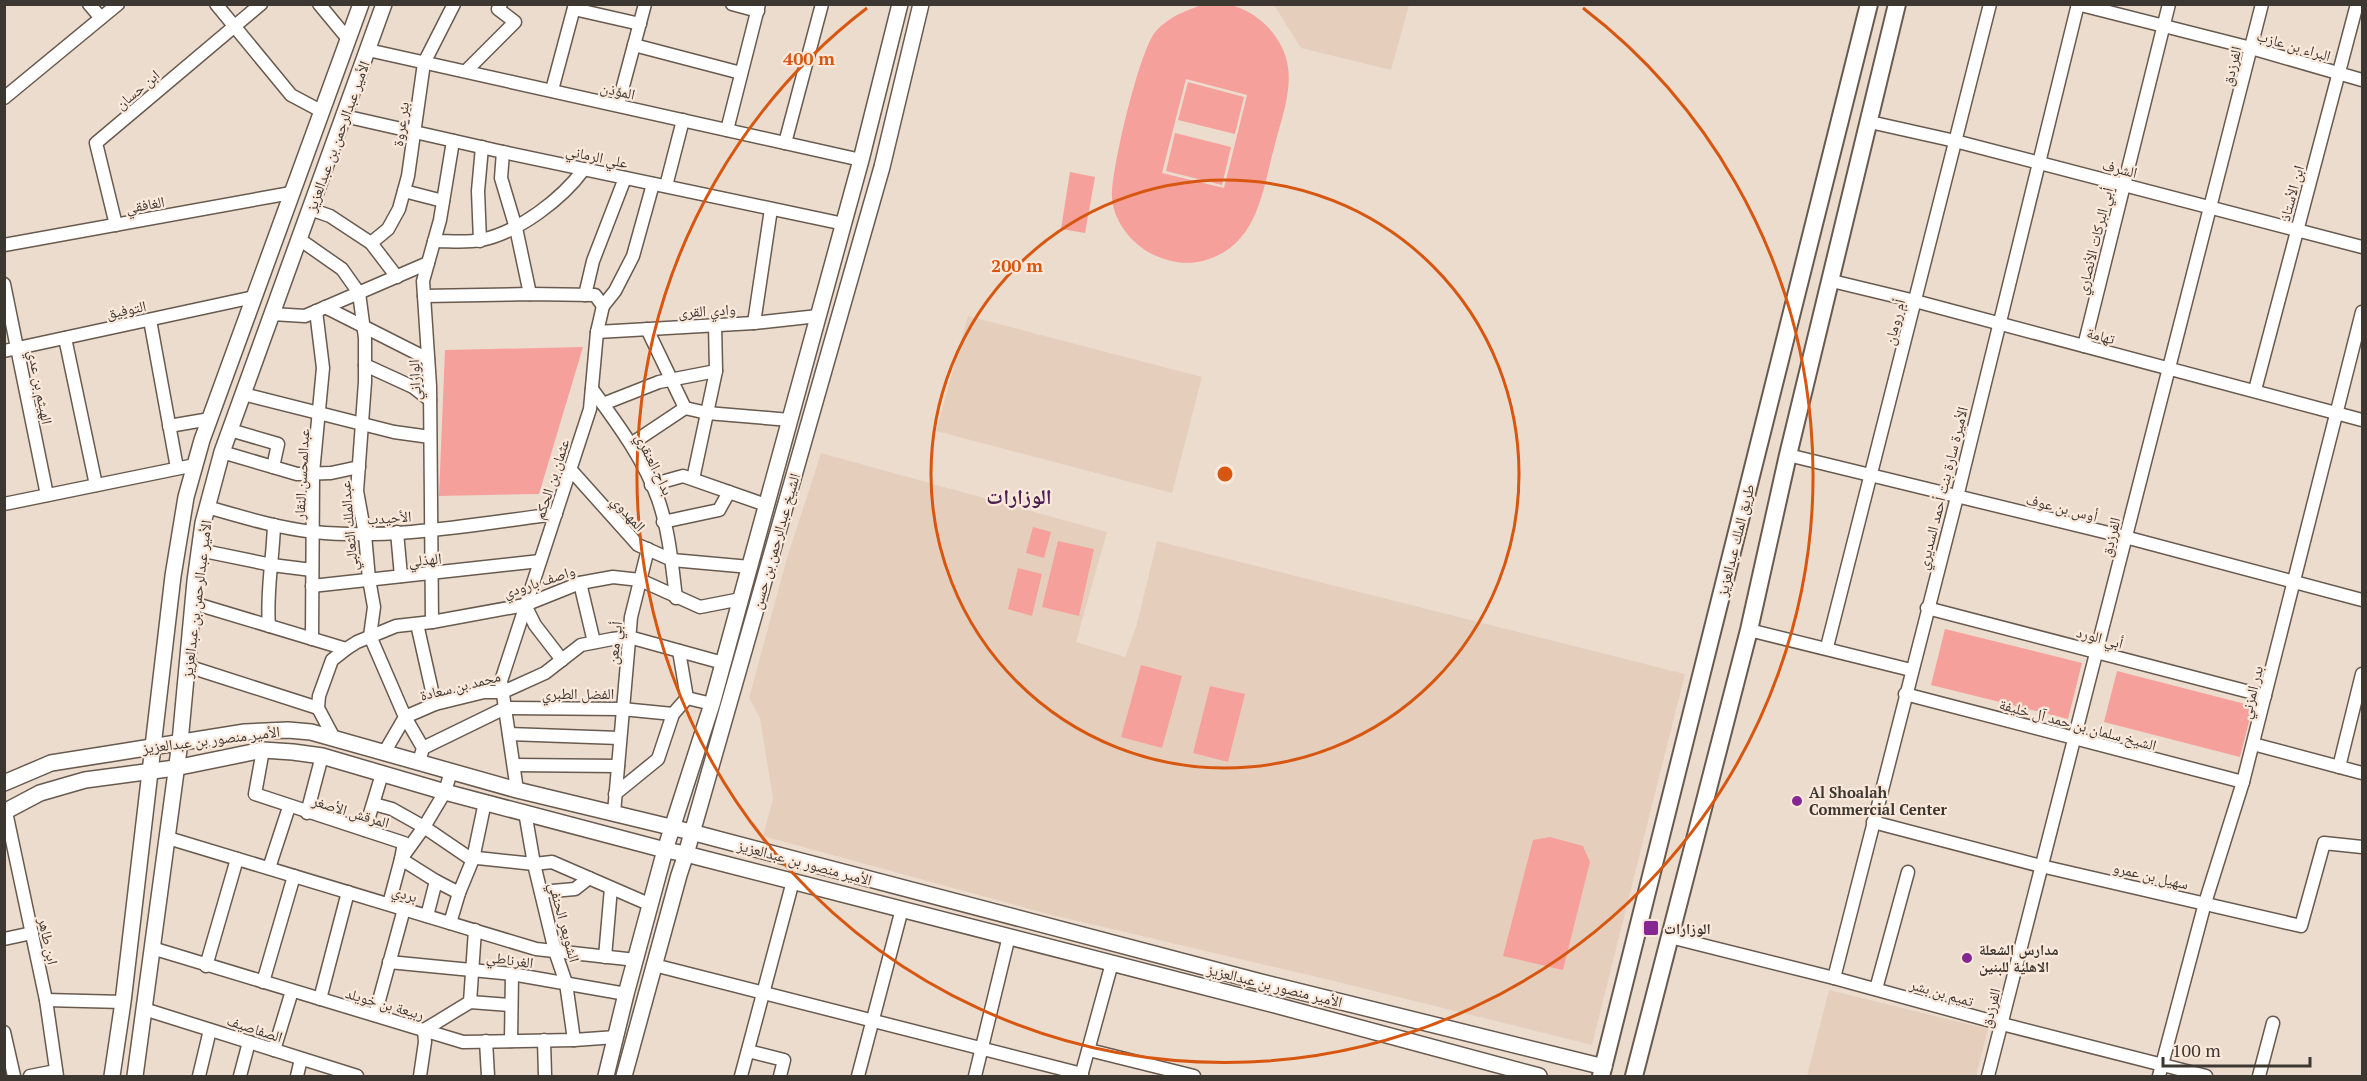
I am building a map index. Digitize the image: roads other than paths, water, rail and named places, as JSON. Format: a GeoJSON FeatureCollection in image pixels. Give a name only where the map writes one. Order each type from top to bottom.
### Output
{"type":"FeatureCollection","features":[{"type":"Feature","properties":{"kind":"main road","name":"طريق الملك عبدالعزيز"},"geometry":{"type":"LineString","coordinates":[[1603,1072],[1869,4]]}},
{"type":"Feature","properties":{"kind":"main road"},"geometry":{"type":"LineString","coordinates":[[1634,1077],[1749,630],[1788,456],[1897,4]]}},
{"type":"Feature","properties":{"kind":"street"},"geometry":{"type":"LineString","coordinates":[[89,4],[101,18]]}},
{"type":"Feature","properties":{"kind":"street"},"geometry":{"type":"LineString","coordinates":[[4,98],[118,4]]}},
{"type":"Feature","properties":{"kind":"street"},"geometry":{"type":"LineString","coordinates":[[216,4],[291,95],[321,111]]}},
{"type":"Feature","properties":{"kind":"street","name":"ابن حسان"},"geometry":{"type":"LineString","coordinates":[[116,225],[96,143],[261,4]]}},
{"type":"Feature","properties":{"kind":"street"},"geometry":{"type":"LineString","coordinates":[[319,4],[348,39]]}},
{"type":"Feature","properties":{"kind":"street","name":"الأمير عبدالرحمن بن عبدالعزيز"},"geometry":{"type":"LineString","coordinates":[[112,1077],[123,1002],[172,576],[186,497],[210,419],[361,4]]}},
{"type":"Feature","properties":{"kind":"street","name":"الأمير عبدالرحمن بن عبدالعزيز"},"geometry":{"type":"LineString","coordinates":[[135,1077],[168,838],[199,550],[207,507],[222,452],[384,4]]}},
{"type":"Feature","properties":{"kind":"street","name":"بئر عروة"},"geometry":{"type":"LineString","coordinates":[[370,243],[387,229],[399,209],[404,191],[424,63],[454,4]]}},
{"type":"Feature","properties":{"kind":"street"},"geometry":{"type":"LineString","coordinates":[[618,105],[645,4]]}},
{"type":"Feature","properties":{"kind":"street"},"geometry":{"type":"LineString","coordinates":[[727,130],[758,8],[732,4]]}},
{"type":"Feature","properties":{"kind":"street"},"geometry":{"type":"LineString","coordinates":[[785,143],[822,4]]}},
{"type":"Feature","properties":{"kind":"street","name":"الشيخ عبدالرحمن بن حسن"},"geometry":{"type":"LineString","coordinates":[[604,1076],[664,850],[712,704],[750,567],[844,224],[900,4]]}},
{"type":"Feature","properties":{"kind":"street","name":"الشيخ عبدالرحمن بن حسن"},"geometry":{"type":"LineString","coordinates":[[624,1077],[679,875],[687,854],[691,832],[882,167],[921,4]]}},
{"type":"Feature","properties":{"kind":"street","name":"أم رومان"},"geometry":{"type":"LineString","coordinates":[[1827,647],[1990,4]]}},
{"type":"Feature","properties":{"kind":"street","name":"أبي البركات الأنصاري"},"geometry":{"type":"LineString","coordinates":[[2084,346],[2169,4]]}},
{"type":"Feature","properties":{"kind":"street","name":"الفرزدق"},"geometry":{"type":"LineString","coordinates":[[1988,1077],[2262,4]]}},
{"type":"Feature","properties":{"kind":"street","name":"ابن الأستاذ"},"geometry":{"type":"LineString","coordinates":[[2255,390],[2357,4]]}},
{"type":"Feature","properties":{"kind":"street","name":"البراء بن عازب"},"geometry":{"type":"LineString","coordinates":[[2078,5],[2251,48],[2362,80]]}},
{"type":"Feature","properties":{"kind":"street","name":"الأميرة سارة بنت أحمد السديري"},"geometry":{"type":"LineString","coordinates":[[1834,978],[1957,497],[2078,5]]}},
{"type":"Feature","properties":{"kind":"street"},"geometry":{"type":"LineString","coordinates":[[466,71],[515,22],[497,6]]}},
{"type":"Feature","properties":{"kind":"street"},"geometry":{"type":"LineString","coordinates":[[552,90],[575,7],[640,24]]}},
{"type":"Feature","properties":{"kind":"street"},"geometry":{"type":"LineString","coordinates":[[634,45],[741,73]]}},
{"type":"Feature","properties":{"kind":"street","name":"المؤذن"},"geometry":{"type":"LineString","coordinates":[[368,50],[861,160]]}},
{"type":"Feature","properties":{"kind":"street"},"geometry":{"type":"LineString","coordinates":[[886,59],[907,63]]}},
{"type":"Feature","properties":{"kind":"street","name":"علي الرماني"},"geometry":{"type":"LineString","coordinates":[[344,116],[844,224]]}},
{"type":"Feature","properties":{"kind":"street","name":"عثمان بن الحكم"},"geometry":{"type":"LineString","coordinates":[[517,790],[501,681],[590,409],[597,332],[603,306],[615,291],[633,256],[683,120]]}},
{"type":"Feature","properties":{"kind":"street","name":"الشرف"},"geometry":{"type":"LineString","coordinates":[[1870,122],[1956,141],[2362,247]]}},
{"type":"Feature","properties":{"kind":"street","name":"الواراني"},"geometry":{"type":"LineString","coordinates":[[432,622],[430,400],[423,281],[443,201],[453,141]]}},
{"type":"Feature","properties":{"kind":"street"},"geometry":{"type":"LineString","coordinates":[[480,241],[478,191],[482,147]]}},
{"type":"Feature","properties":{"kind":"street"},"geometry":{"type":"LineString","coordinates":[[503,152],[501,178],[516,228],[530,294]]}},
{"type":"Feature","properties":{"kind":"street"},"geometry":{"type":"LineString","coordinates":[[434,242],[480,241],[516,228],[571,186],[584,169]]}},
{"type":"Feature","properties":{"kind":"street"},"geometry":{"type":"LineString","coordinates":[[585,295],[593,261],[625,178]]}},
{"type":"Feature","properties":{"kind":"street"},"geometry":{"type":"LineString","coordinates":[[404,191],[443,201]]}},
{"type":"Feature","properties":{"kind":"street","name":"الغافقي"},"geometry":{"type":"LineString","coordinates":[[4,245],[291,193]]}},
{"type":"Feature","properties":{"kind":"street"},"geometry":{"type":"LineString","coordinates":[[310,209],[330,216],[370,243],[397,277]]}},
{"type":"Feature","properties":{"kind":"street"},"geometry":{"type":"LineString","coordinates":[[754,323],[771,209]]}},
{"type":"Feature","properties":{"kind":"street","name":"عبدالملك الثعالبي"},"geometry":{"type":"LineString","coordinates":[[299,239],[342,269],[359,293],[365,365],[357,490],[374,607],[370,636]]}},
{"type":"Feature","properties":{"kind":"street"},"geometry":{"type":"LineString","coordinates":[[272,314],[305,316],[428,264]]}},
{"type":"Feature","properties":{"kind":"street","name":"تهامة"},"geometry":{"type":"LineString","coordinates":[[1832,281],[2255,390],[2362,420]]}},
{"type":"Feature","properties":{"kind":"street","name":"الهيثم بن عدي"},"geometry":{"type":"LineString","coordinates":[[4,284],[47,495]]}},
{"type":"Feature","properties":{"kind":"street"},"geometry":{"type":"LineString","coordinates":[[424,296],[595,295],[603,306]]}},
{"type":"Feature","properties":{"kind":"street","name":"التوفيق"},"geometry":{"type":"LineString","coordinates":[[4,351],[254,297]]}},
{"type":"Feature","properties":{"kind":"street"},"geometry":{"type":"LineString","coordinates":[[321,309],[428,359]]}},
{"type":"Feature","properties":{"kind":"street","name":"عبدالمحسن النقار"},"geometry":{"type":"LineString","coordinates":[[312,639],[313,473],[320,413],[321,309]]}},
{"type":"Feature","properties":{"kind":"street","name":"بدر المزني"},"geometry":{"type":"LineString","coordinates":[[2161,1070],[2205,903],[2243,782],[2362,312]]}},
{"type":"Feature","properties":{"kind":"street","name":"وادي القرى"},"geometry":{"type":"LineString","coordinates":[[597,332],[754,323],[818,316]]}},
{"type":"Feature","properties":{"kind":"street"},"geometry":{"type":"LineString","coordinates":[[150,320],[177,468]]}},
{"type":"Feature","properties":{"kind":"street"},"geometry":{"type":"LineString","coordinates":[[693,479],[716,371],[715,324]]}},
{"type":"Feature","properties":{"kind":"street"},"geometry":{"type":"LineString","coordinates":[[647,329],[685,408]]}},
{"type":"Feature","properties":{"kind":"street"},"geometry":{"type":"LineString","coordinates":[[65,338],[96,485]]}},
{"type":"Feature","properties":{"kind":"street"},"geometry":{"type":"LineString","coordinates":[[365,365],[413,387],[430,400]]}},
{"type":"Feature","properties":{"kind":"street"},"geometry":{"type":"LineString","coordinates":[[603,404],[658,382],[716,371]]}},
{"type":"Feature","properties":{"kind":"street","name":"بداح العنقري"},"geometry":{"type":"LineString","coordinates":[[592,389],[631,444],[658,498],[672,560],[676,598]]}},
{"type":"Feature","properties":{"kind":"street"},"geometry":{"type":"LineString","coordinates":[[243,394],[394,432],[430,437]]}},
{"type":"Feature","properties":{"kind":"street"},"geometry":{"type":"LineString","coordinates":[[631,444],[685,408],[707,413],[790,420]]}},
{"type":"Feature","properties":{"kind":"street"},"geometry":{"type":"LineString","coordinates":[[169,426],[210,419]]}},
{"type":"Feature","properties":{"kind":"street"},"geometry":{"type":"LineString","coordinates":[[230,430],[278,444],[273,467]]}},
{"type":"Feature","properties":{"kind":"street"},"geometry":{"type":"LineString","coordinates":[[222,452],[297,474],[331,473],[359,467]]}},
{"type":"Feature","properties":{"kind":"street","name":"أوس بن عوف"},"geometry":{"type":"LineString","coordinates":[[1788,456],[2125,537],[2362,600]]}},
{"type":"Feature","properties":{"kind":"street"},"geometry":{"type":"LineString","coordinates":[[4,504],[195,465]]}},
{"type":"Feature","properties":{"kind":"street","name":"المهدوي"},"geometry":{"type":"LineString","coordinates":[[570,469],[638,545],[672,560],[750,567]]}},
{"type":"Feature","properties":{"kind":"street"},"geometry":{"type":"LineString","coordinates":[[651,484],[684,476],[766,505]]}},
{"type":"Feature","properties":{"kind":"street"},"geometry":{"type":"LineString","coordinates":[[663,522],[719,510],[729,492]]}},
{"type":"Feature","properties":{"kind":"street","name":"الأحيدب"},"geometry":{"type":"LineString","coordinates":[[207,507],[274,525],[313,532],[365,535],[432,530],[556,514]]}},
{"type":"Feature","properties":{"kind":"street"},"geometry":{"type":"LineString","coordinates":[[269,626],[267,604],[274,525]]}},
{"type":"Feature","properties":{"kind":"street"},"geometry":{"type":"LineString","coordinates":[[397,532],[401,576]]}},
{"type":"Feature","properties":{"kind":"street","name":"أبي معن"},"geometry":{"type":"LineString","coordinates":[[614,813],[631,617],[648,549]]}},
{"type":"Feature","properties":{"kind":"street"},"geometry":{"type":"LineString","coordinates":[[199,550],[272,565],[312,570]]}},
{"type":"Feature","properties":{"kind":"street","name":"الهذلي"},"geometry":{"type":"LineString","coordinates":[[312,586],[540,561]]}},
{"type":"Feature","properties":{"kind":"street","name":"واصف بارودي"},"geometry":{"type":"LineString","coordinates":[[318,708],[319,696],[332,660],[357,642],[396,626],[432,622],[525,605],[580,583],[613,577],[640,580],[700,607],[741,599]]}},
{"type":"Feature","properties":{"kind":"street"},"geometry":{"type":"LineString","coordinates":[[580,583],[594,642]]}},
{"type":"Feature","properties":{"kind":"street"},"geometry":{"type":"LineString","coordinates":[[193,603],[346,649]]}},
{"type":"Feature","properties":{"kind":"street"},"geometry":{"type":"LineString","coordinates":[[525,605],[535,625],[562,660]]}},
{"type":"Feature","properties":{"kind":"street","name":"أبي الورد"},"geometry":{"type":"LineString","coordinates":[[1927,608],[2265,696]]}},
{"type":"Feature","properties":{"kind":"street"},"geometry":{"type":"LineString","coordinates":[[417,624],[435,704]]}},
{"type":"Feature","properties":{"kind":"street"},"geometry":{"type":"LineString","coordinates":[[1749,630],[1827,647],[1911,670]]}},
{"type":"Feature","properties":{"kind":"street"},"geometry":{"type":"LineString","coordinates":[[370,636],[421,755]]}},
{"type":"Feature","properties":{"kind":"street","name":"محمد بن سعادة"},"geometry":{"type":"LineString","coordinates":[[405,717],[435,704],[484,692],[503,692],[545,673],[581,645],[594,642],[629,637],[723,663]]}},
{"type":"Feature","properties":{"kind":"street"},"geometry":{"type":"LineString","coordinates":[[679,651],[687,698]]}},
{"type":"Feature","properties":{"kind":"street"},"geometry":{"type":"LineString","coordinates":[[187,666],[318,708],[334,738]]}},
{"type":"Feature","properties":{"kind":"street"},"geometry":{"type":"LineString","coordinates":[[2339,767],[2362,674]]}},
{"type":"Feature","properties":{"kind":"street","name":"الشيخ سلمان بن حمد آل خليفة"},"geometry":{"type":"LineString","coordinates":[[1905,694],[2243,782]]}},
{"type":"Feature","properties":{"kind":"street"},"geometry":{"type":"LineString","coordinates":[[687,698],[712,704]]}},
{"type":"Feature","properties":{"kind":"street"},"geometry":{"type":"LineString","coordinates":[[615,794],[658,759],[673,714],[687,698]]}},
{"type":"Feature","properties":{"kind":"street","name":"الفضل الطبري"},"geometry":{"type":"LineString","coordinates":[[421,755],[505,708],[622,709],[673,714]]}},
{"type":"Feature","properties":{"kind":"street"},"geometry":{"type":"LineString","coordinates":[[384,753],[405,717]]}},
{"type":"Feature","properties":{"kind":"street","name":"الأمير منصور بن عبدالعزيز"},"geometry":{"type":"LineString","coordinates":[[4,783],[51,763],[244,732],[288,729],[311,732],[384,753],[421,755],[451,771],[517,790],[691,832],[1238,976],[1550,1054],[1603,1072]]}},
{"type":"Feature","properties":{"kind":"street"},"geometry":{"type":"LineString","coordinates":[[509,734],[619,738]]}},
{"type":"Feature","properties":{"kind":"street"},"geometry":{"type":"LineString","coordinates":[[2253,744],[2362,773]]}},
{"type":"Feature","properties":{"kind":"street","name":"الأمير منصور بن عبدالعزيز"},"geometry":{"type":"LineString","coordinates":[[5,812],[40,793],[85,780],[175,768],[263,750],[322,756],[445,792],[664,850],[1010,936],[1539,1077]]}},
{"type":"Feature","properties":{"kind":"street","name":"المرقش الأصغر"},"geometry":{"type":"LineString","coordinates":[[263,750],[255,794],[307,813],[404,843],[401,859]]}},
{"type":"Feature","properties":{"kind":"street"},"geometry":{"type":"LineString","coordinates":[[307,813],[322,756]]}},
{"type":"Feature","properties":{"kind":"street"},"geometry":{"type":"LineString","coordinates":[[513,765],[618,766]]}},
{"type":"Feature","properties":{"kind":"street"},"geometry":{"type":"LineString","coordinates":[[389,904],[401,859],[445,792],[451,771]]}},
{"type":"Feature","properties":{"kind":"street"},"geometry":{"type":"LineString","coordinates":[[364,830],[382,774]]}},
{"type":"Feature","properties":{"kind":"street"},"geometry":{"type":"LineString","coordinates":[[450,923],[459,892],[473,859],[485,802]]}},
{"type":"Feature","properties":{"kind":"street"},"geometry":{"type":"LineString","coordinates":[[374,804],[392,809],[473,859],[534,864],[552,862],[651,905]]}},
{"type":"Feature","properties":{"kind":"street"},"geometry":{"type":"LineString","coordinates":[[269,868],[289,807]]}},
{"type":"Feature","properties":{"kind":"street","name":"ابن طاهر"},"geometry":{"type":"LineString","coordinates":[[5,812],[46,1000],[57,1074]]}},
{"type":"Feature","properties":{"kind":"street","name":"الشويعر الحنفي"},"geometry":{"type":"LineString","coordinates":[[525,812],[534,864],[555,951],[566,983],[574,1040]]}},
{"type":"Feature","properties":{"kind":"street","name":"سهيل بن عمرو"},"geometry":{"type":"LineString","coordinates":[[1873,822],[2041,866],[2301,926],[2324,843],[2362,847]]}},
{"type":"Feature","properties":{"kind":"street","name":"بردي"},"geometry":{"type":"LineString","coordinates":[[168,838],[536,949],[636,960]]}},
{"type":"Feature","properties":{"kind":"street"},"geometry":{"type":"LineString","coordinates":[[206,966],[237,859]]}},
{"type":"Feature","properties":{"kind":"street"},"geometry":{"type":"LineString","coordinates":[[401,859],[436,881],[459,892]]}},
{"type":"Feature","properties":{"kind":"street"},"geometry":{"type":"LineString","coordinates":[[1876,989],[1908,872]]}},
{"type":"Feature","properties":{"kind":"street"},"geometry":{"type":"LineString","coordinates":[[262,982],[294,876]]}},
{"type":"Feature","properties":{"kind":"street"},"geometry":{"type":"LineString","coordinates":[[541,892],[575,889],[589,878]]}},
{"type":"Feature","properties":{"kind":"street"},"geometry":{"type":"LineString","coordinates":[[427,916],[436,881]]}},
{"type":"Feature","properties":{"kind":"street"},"geometry":{"type":"LineString","coordinates":[[741,1077],[793,881]]}},
{"type":"Feature","properties":{"kind":"street"},"geometry":{"type":"LineString","coordinates":[[605,957],[611,888]]}},
{"type":"Feature","properties":{"kind":"street"},"geometry":{"type":"LineString","coordinates":[[320,999],[348,892]]}},
{"type":"Feature","properties":{"kind":"street"},"geometry":{"type":"LineString","coordinates":[[375,1015],[404,909]]}},
{"type":"Feature","properties":{"kind":"street"},"geometry":{"type":"LineString","coordinates":[[858,1077],[902,909]]}},
{"type":"Feature","properties":{"kind":"street"},"geometry":{"type":"LineString","coordinates":[[470,1002],[475,930]]}},
{"type":"Feature","properties":{"kind":"street"},"geometry":{"type":"LineString","coordinates":[[4,939],[32,933]]}},
{"type":"Feature","properties":{"kind":"street"},"geometry":{"type":"LineString","coordinates":[[975,1077],[1010,936]]}},
{"type":"Feature","properties":{"kind":"street","name":"تميم بن بشر"},"geometry":{"type":"LineString","coordinates":[[1670,937],[1876,989],[2161,1070],[2206,1077]]}},
{"type":"Feature","properties":{"kind":"street","name":"ربيعة بن خويلد"},"geometry":{"type":"LineString","coordinates":[[152,948],[375,1015],[424,1036],[463,1042],[486,1041]]}},
{"type":"Feature","properties":{"kind":"street","name":"الغرناطي"},"geometry":{"type":"LineString","coordinates":[[389,962],[512,974],[626,994]]}},
{"type":"Feature","properties":{"kind":"street"},"geometry":{"type":"LineString","coordinates":[[654,965],[1082,1076],[1112,963]]}},
{"type":"Feature","properties":{"kind":"street"},"geometry":{"type":"LineString","coordinates":[[511,1041],[512,974]]}},
{"type":"Feature","properties":{"kind":"street"},"geometry":{"type":"LineString","coordinates":[[274,1050],[292,991]]}},
{"type":"Feature","properties":{"kind":"street"},"geometry":{"type":"LineString","coordinates":[[46,1000],[123,1002]]}},
{"type":"Feature","properties":{"kind":"street"},"geometry":{"type":"LineString","coordinates":[[420,1077],[424,1036],[470,1002],[510,1005]]}},
{"type":"Feature","properties":{"kind":"street","name":"الصفاصيف"},"geometry":{"type":"LineString","coordinates":[[144,1009],[357,1077]]}},
{"type":"Feature","properties":{"kind":"street"},"geometry":{"type":"LineString","coordinates":[[2259,1077],[2273,1023]]}},
{"type":"Feature","properties":{"kind":"street"},"geometry":{"type":"LineString","coordinates":[[199,1077],[210,1030]]}},
{"type":"Feature","properties":{"kind":"street"},"geometry":{"type":"LineString","coordinates":[[4,1032],[14,1077]]}},
{"type":"Feature","properties":{"kind":"street"},"geometry":{"type":"LineString","coordinates":[[488,1077],[486,1041],[574,1040],[616,1036]]}},
{"type":"Feature","properties":{"kind":"street"},"geometry":{"type":"LineString","coordinates":[[544,1040],[545,1077]]}},
{"type":"Feature","properties":{"kind":"street"},"geometry":{"type":"LineString","coordinates":[[240,1077],[249,1042]]}},
{"type":"Feature","properties":{"kind":"street"},"geometry":{"type":"LineString","coordinates":[[1089,1050],[1194,1077]]}},
{"type":"Feature","properties":{"kind":"street"},"geometry":{"type":"LineString","coordinates":[[748,1051],[784,1060],[780,1077]]}},
{"type":"Feature","properties":{"kind":"street"},"geometry":{"type":"LineString","coordinates":[[1545,1077],[1550,1054]]}},
{"type":"Feature","properties":{"kind":"street"},"geometry":{"type":"LineString","coordinates":[[297,1077],[301,1059]]}},
{"type":"Feature","properties":{"kind":"street"},"geometry":{"type":"LineString","coordinates":[[30,1077],[57,1074]]}},
{"type":"Feature","properties":{"kind":"place","name":"Al Shoalah Commercial Center"},"geometry":{"type":"Point","coordinates":[1797,801]}},
{"type":"Feature","properties":{"kind":"place","name":"الوزارات"},"geometry":{"type":"Point","coordinates":[1651,928]}},
{"type":"Feature","properties":{"kind":"place","name":"مدارس الشعلة الاهلية للبنين"},"geometry":{"type":"Point","coordinates":[1967,958]}},
{"type":"Feature","properties":{"kind":"district","name":"الوزارات"},"geometry":{"type":"Point","coordinates":[1019,496]}}]}
